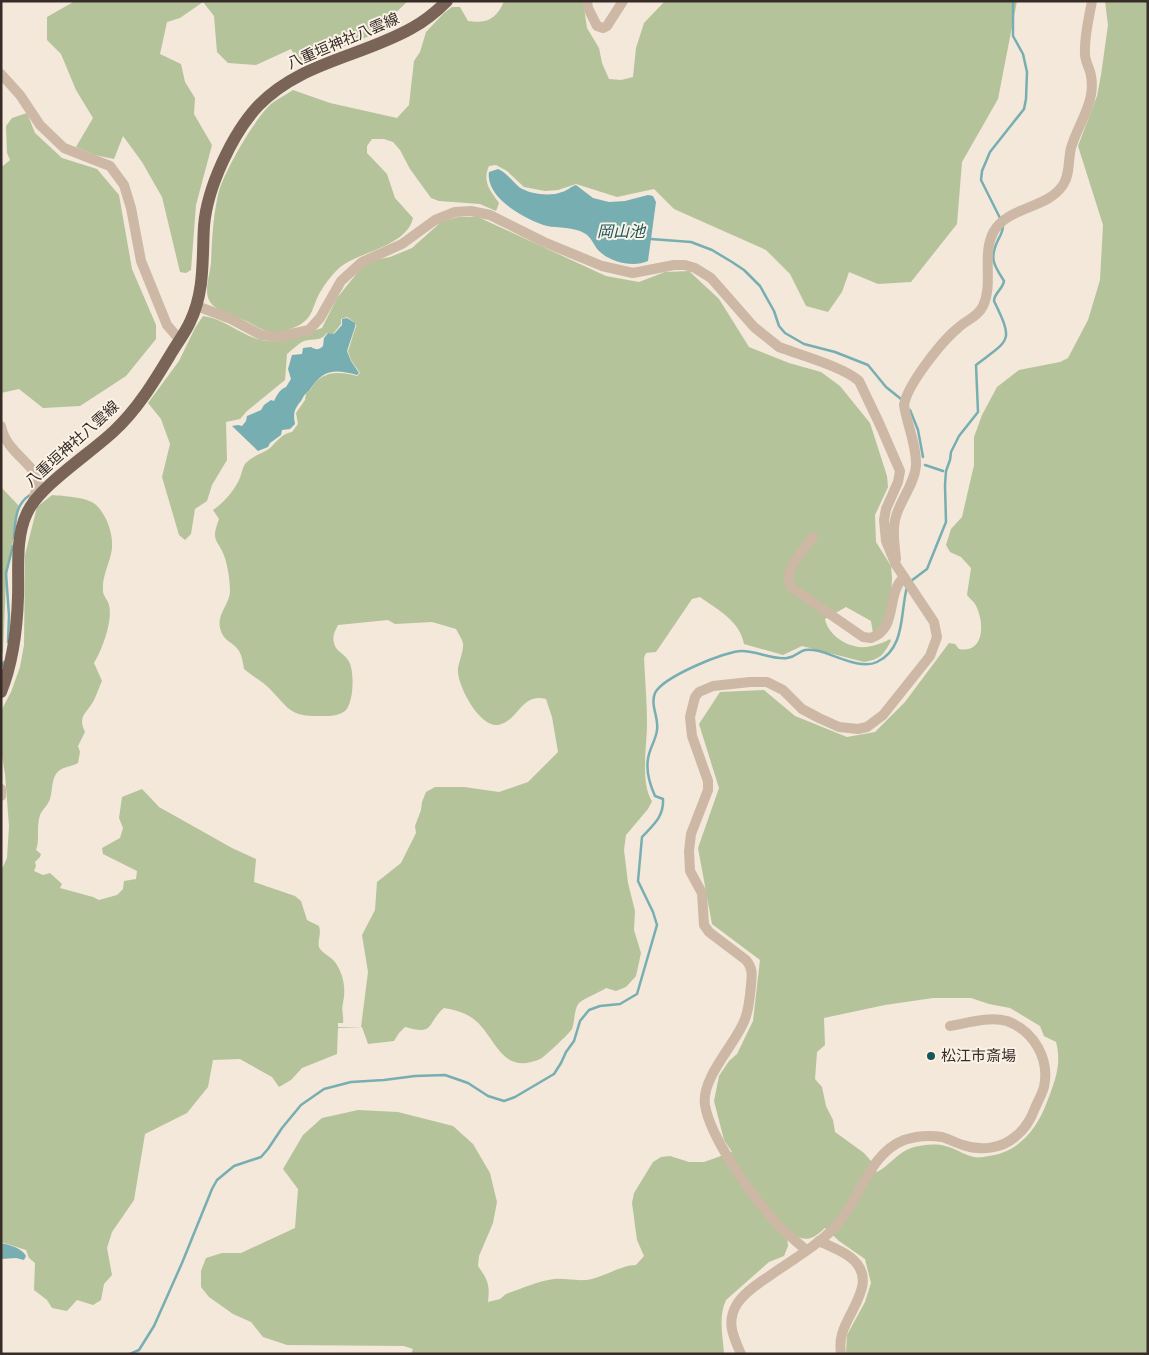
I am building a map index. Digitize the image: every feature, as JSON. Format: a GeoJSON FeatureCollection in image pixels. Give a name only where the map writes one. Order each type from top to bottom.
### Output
{"type":"FeatureCollection","features":[{"type":"Feature","properties":{"kind":"main road","name":"八重垣神社八雲線"},"geometry":{"type":"LineString","coordinates":[[1,692],[7,677],[14,648],[20,538],[26,514],[33,502],[46,488],[128,417],[145,394],[190,322],[201,292],[204,224],[210,192],[224,160],[252,113],[268,96],[295,77],[404,32],[433,14],[447,1]]}},
{"type":"Feature","properties":{"kind":"street"},"geometry":{"type":"LineString","coordinates":[[587,1],[588,8],[597,26],[603,28],[623,1]]}},
{"type":"Feature","properties":{"kind":"street"},"geometry":{"type":"LineString","coordinates":[[896,565],[895,520],[914,478],[916,465],[914,449],[906,420],[904,405],[906,397],[917,377],[937,351],[957,328],[973,318],[983,307],[986,295],[988,254],[994,232],[1002,223],[1052,196],[1064,185],[1071,148],[1091,96],[1091,75],[1085,57],[1085,45],[1092,1]]}},
{"type":"Feature","properties":{"kind":"street"},"geometry":{"type":"LineString","coordinates":[[1,74],[20,95],[40,125],[64,148],[110,166],[124,184],[131,208],[141,261],[167,325],[179,339]]}},
{"type":"Feature","properties":{"kind":"street"},"geometry":{"type":"LineString","coordinates":[[197,306],[231,319],[261,335],[278,337],[309,330],[320,318],[341,281],[362,262],[402,244],[435,220],[464,210],[490,215],[544,242],[602,266],[633,273],[674,265],[685,265],[695,268],[711,278],[751,324],[771,342],[779,347],[841,370],[854,376],[859,381],[900,471],[898,482],[888,501],[884,520],[886,541],[896,565],[934,622],[937,637],[930,656],[883,714],[867,727],[849,729],[819,718],[802,709],[783,690],[767,682],[725,684],[706,688],[695,697],[691,710],[692,736],[708,781],[708,790],[691,834],[689,851],[690,871],[702,893],[704,925],[709,932],[746,960],[752,974],[745,1019],[711,1078],[705,1096],[705,1105],[719,1140],[736,1170],[770,1217],[806,1250]]}},
{"type":"Feature","properties":{"kind":"street"},"geometry":{"type":"LineString","coordinates":[[1,426],[2,434],[7,443],[37,476],[38,482],[33,502]]}},
{"type":"Feature","properties":{"kind":"street"},"geometry":{"type":"LineString","coordinates":[[813,537],[789,572],[788,582],[791,587],[863,637],[871,638],[884,630],[898,583],[907,581]]}},
{"type":"Feature","properties":{"kind":"street"},"geometry":{"type":"LineString","coordinates":[[1,789],[1,796]]}},
{"type":"Feature","properties":{"kind":"street"},"geometry":{"type":"LineString","coordinates":[[741,1354],[734,1341],[730,1327],[736,1305],[741,1298],[819,1241],[841,1220],[884,1154],[898,1143],[915,1137],[935,1136],[972,1148],[989,1148],[1016,1137],[1027,1124],[1043,1089],[1045,1078],[1045,1065],[1041,1051],[1034,1039],[1023,1030],[1006,1021],[993,1020],[950,1026]]}},
{"type":"Feature","properties":{"kind":"street"},"geometry":{"type":"LineString","coordinates":[[819,1241],[849,1256],[857,1263],[862,1272],[861,1293],[842,1334],[841,1354]]}},
{"type":"Feature","properties":{"kind":"green space"},"geometry":{"type":"Polygon","coordinates":[[[75,1],[408,1],[372,35],[299,64],[291,49],[256,65],[228,63],[217,52],[214,16],[203,2],[180,18],[167,22],[160,54],[181,64],[185,82],[195,98],[194,114],[212,145],[196,205],[191,270],[186,273],[180,272],[162,197],[142,162],[123,136],[114,159],[95,155],[76,147],[93,118],[76,90],[61,54],[47,40],[47,17],[75,1]]]}},
{"type":"Feature","properties":{"kind":"green space"},"geometry":{"type":"Polygon","coordinates":[[[504,1],[583,1],[587,28],[599,48],[602,63],[609,79],[621,80],[633,77],[636,48],[644,23],[665,1],[1017,1],[998,99],[962,162],[957,224],[911,282],[878,284],[849,272],[842,292],[828,312],[806,306],[790,274],[766,250],[674,209],[654,189],[617,197],[576,184],[558,190],[545,191],[524,187],[507,171],[496,165],[489,166],[486,177],[488,186],[499,203],[496,211],[480,204],[439,201],[431,198],[393,142],[384,139],[372,139],[367,146],[367,153],[387,174],[395,198],[413,218],[409,227],[402,235],[394,241],[343,265],[321,290],[308,318],[300,325],[285,331],[267,331],[215,307],[209,300],[207,287],[218,195],[240,147],[264,111],[271,104],[293,90],[330,103],[397,118],[409,105],[414,61],[420,52],[426,32],[452,7],[460,7],[468,21],[480,22],[494,16],[504,1]]]}},
{"type":"Feature","properties":{"kind":"green space"},"geometry":{"type":"Polygon","coordinates":[[[1105,1],[1148,1],[1148,1354],[846,1354],[847,1335],[865,1302],[871,1283],[865,1259],[839,1241],[825,1228],[813,1237],[805,1239],[791,1234],[787,1237],[788,1246],[784,1256],[769,1262],[726,1300],[722,1313],[724,1354],[411,1354],[413,1349],[404,1346],[287,1345],[263,1337],[251,1322],[233,1314],[209,1297],[201,1287],[201,1271],[206,1258],[222,1253],[241,1253],[295,1228],[298,1189],[283,1169],[303,1135],[322,1118],[358,1110],[398,1112],[453,1126],[473,1144],[490,1173],[497,1202],[493,1223],[479,1256],[478,1266],[488,1283],[488,1302],[500,1299],[506,1294],[542,1281],[554,1279],[592,1279],[624,1267],[636,1265],[644,1256],[637,1240],[632,1203],[634,1193],[653,1162],[661,1157],[670,1156],[689,1162],[704,1162],[732,1152],[724,1140],[714,1101],[719,1076],[729,1061],[737,1054],[753,1021],[760,960],[712,924],[698,848],[719,788],[699,724],[720,692],[764,690],[795,716],[847,737],[875,732],[905,702],[949,643],[955,644],[959,649],[968,649],[978,641],[981,627],[980,619],[975,604],[967,595],[971,568],[961,557],[950,552],[946,545],[951,529],[962,517],[974,465],[974,437],[982,415],[997,387],[1019,370],[1060,362],[1068,358],[1088,320],[1100,280],[1103,225],[1078,146],[1097,96],[1108,25],[1105,1]],[[933,998],[885,1005],[824,1018],[825,1045],[817,1052],[815,1079],[822,1087],[835,1132],[864,1153],[871,1161],[871,1167],[877,1172],[906,1150],[924,1145],[941,1145],[976,1157],[1000,1154],[1026,1138],[1043,1112],[1057,1072],[1058,1050],[1056,1042],[1044,1036],[1040,1026],[1010,1008],[971,998],[933,998]]]}},
{"type":"Feature","properties":{"kind":"green space"},"geometry":{"type":"Polygon","coordinates":[[[27,113],[35,133],[62,158],[97,169],[119,195],[132,269],[156,325],[156,339],[126,376],[80,406],[43,408],[19,389],[1,393],[1,164],[3,166],[10,160],[7,153],[6,126],[12,118],[27,113]]]}},
{"type":"Feature","properties":{"kind":"green space"},"geometry":{"type":"Polygon","coordinates":[[[458,217],[478,217],[606,276],[639,282],[665,272],[689,271],[719,299],[749,347],[789,363],[821,372],[840,386],[870,423],[887,476],[888,487],[875,515],[876,542],[891,566],[891,596],[886,621],[873,633],[871,621],[846,607],[825,619],[833,634],[853,646],[867,647],[890,639],[891,641],[881,656],[864,662],[802,646],[783,655],[744,644],[742,636],[733,622],[700,597],[692,599],[656,652],[646,653],[644,658],[647,724],[645,774],[648,793],[652,801],[648,809],[626,835],[624,850],[628,883],[635,911],[634,930],[641,953],[636,976],[626,987],[616,991],[606,988],[579,1003],[570,1032],[542,1058],[531,1062],[521,1063],[512,1061],[499,1050],[473,1018],[461,1012],[444,1008],[426,1029],[405,1027],[394,1041],[368,1044],[362,1027],[338,1028],[337,1054],[302,1068],[291,1080],[279,1087],[272,1077],[240,1059],[213,1060],[208,1087],[187,1113],[145,1134],[134,1200],[112,1232],[107,1248],[112,1275],[104,1284],[101,1300],[93,1305],[77,1300],[67,1311],[52,1308],[47,1300],[34,1290],[35,1263],[29,1258],[26,1250],[1,1242],[1,871],[7,858],[9,826],[1,750],[1,711],[11,692],[20,667],[24,645],[25,555],[37,507],[52,495],[75,497],[92,502],[107,521],[110,528],[112,548],[103,586],[103,593],[110,612],[108,627],[94,663],[102,681],[94,700],[82,718],[85,732],[78,746],[80,752],[78,763],[57,773],[50,799],[40,815],[36,850],[41,854],[35,862],[34,871],[43,875],[50,873],[62,884],[60,888],[99,900],[117,895],[123,889],[124,881],[136,879],[137,871],[103,854],[102,848],[120,838],[123,828],[119,818],[122,797],[142,789],[159,807],[232,848],[256,859],[254,882],[295,896],[301,901],[307,920],[319,926],[320,949],[335,962],[344,982],[343,1023],[338,1023],[338,1027],[361,1027],[368,972],[362,935],[375,910],[377,882],[401,863],[416,833],[415,826],[426,792],[435,787],[464,787],[499,792],[528,782],[558,752],[552,717],[546,699],[538,698],[531,700],[525,703],[505,723],[491,724],[478,714],[463,689],[458,670],[463,643],[456,629],[432,622],[395,624],[388,620],[338,625],[333,640],[336,648],[350,664],[352,671],[352,694],[348,707],[345,711],[329,716],[298,714],[288,708],[266,685],[244,669],[239,651],[224,637],[220,628],[220,618],[229,597],[230,583],[225,558],[215,537],[219,519],[213,510],[233,490],[245,464],[268,449],[283,436],[292,432],[298,424],[296,413],[305,400],[306,393],[319,379],[334,373],[357,376],[360,373],[351,360],[348,351],[356,327],[355,323],[347,317],[341,319],[341,324],[333,334],[327,333],[319,339],[304,341],[287,354],[285,380],[240,419],[226,422],[227,460],[212,485],[207,501],[195,509],[191,534],[185,540],[179,535],[162,477],[170,444],[161,419],[148,403],[179,361],[203,316],[218,320],[253,338],[269,341],[292,338],[322,328],[337,298],[366,262],[390,257],[412,248],[441,222],[458,217]]]}},
{"type":"Feature","properties":{"kind":"green space"},"geometry":{"type":"Polygon","coordinates":[[[1,487],[19,506],[6,581],[3,652],[1,656],[1,487]]]}},
{"type":"Feature","properties":{"kind":"water","name":"岡山池"},"geometry":{"type":"Polygon","coordinates":[[[498,169],[519,187],[534,193],[557,194],[576,185],[593,198],[609,202],[625,201],[648,195],[653,196],[656,202],[648,261],[629,264],[615,261],[599,251],[589,236],[580,231],[547,226],[518,213],[493,191],[489,182],[489,172],[498,169]]]}},
{"type":"Feature","properties":{"kind":"water"},"geometry":{"type":"Polygon","coordinates":[[[347,318],[355,323],[355,327],[347,351],[359,373],[357,375],[330,372],[319,378],[295,409],[295,424],[290,429],[282,430],[281,435],[270,443],[268,447],[258,451],[232,426],[242,426],[247,416],[261,410],[271,400],[274,401],[280,391],[286,387],[291,379],[288,369],[292,355],[302,354],[303,348],[311,347],[316,349],[323,346],[324,338],[328,333],[334,334],[342,325],[342,319],[347,318]]]}},
{"type":"Feature","properties":{"kind":"water"},"geometry":{"type":"Polygon","coordinates":[[[1,1243],[22,1251],[26,1256],[24,1260],[16,1258],[1,1259],[1,1243]]]}},
{"type":"Feature","properties":{"kind":"waterway"},"geometry":{"type":"LineString","coordinates":[[1001,220],[981,180],[982,171],[990,152],[1024,109],[1026,99],[1027,72],[1023,54],[1013,36],[1013,1]]}},
{"type":"Feature","properties":{"kind":"waterway"},"geometry":{"type":"LineString","coordinates":[[911,581],[927,569],[946,522],[945,485],[946,471],[951,452],[959,436],[978,412],[976,365],[996,350],[1005,339],[1004,325],[994,301],[1004,281],[995,266],[993,257],[1003,225]]}},
{"type":"Feature","properties":{"kind":"waterway"},"geometry":{"type":"LineString","coordinates":[[651,239],[691,242],[712,250],[732,262],[744,270],[760,286],[774,311],[779,326],[785,333],[804,344],[835,352],[868,365],[886,387],[901,399]]}},
{"type":"Feature","properties":{"kind":"waterway"},"geometry":{"type":"LineString","coordinates":[[910,410],[918,430],[923,457]]}},
{"type":"Feature","properties":{"kind":"waterway"},"geometry":{"type":"LineString","coordinates":[[925,465],[943,471]]}},
{"type":"Feature","properties":{"kind":"waterway"},"geometry":{"type":"LineString","coordinates":[[14,538],[16,520],[21,503],[30,495]]}},
{"type":"Feature","properties":{"kind":"waterway"},"geometry":{"type":"LineString","coordinates":[[8,642],[9,616],[6,573],[13,546]]}},
{"type":"Feature","properties":{"kind":"waterway"},"geometry":{"type":"LineString","coordinates":[[130,1354],[139,1350],[154,1326],[217,1180],[234,1166],[261,1157],[301,1105],[324,1089],[351,1082],[445,1075],[468,1083],[488,1096],[504,1101],[515,1097],[554,1074],[574,1041],[580,1021],[589,1010],[600,1006],[620,1004],[637,994],[657,925],[638,881],[642,837],[660,816],[663,805],[663,799],[655,796],[653,792],[648,768],[649,755],[657,730],[654,698],[655,693],[660,687],[695,666],[722,655],[742,651],[787,658],[803,650],[812,650],[856,663],[871,664],[877,662],[893,648],[897,639],[907,587]]}},
{"type":"Feature","properties":{"kind":"waterway"},"geometry":{"type":"LineString","coordinates":[[1,667],[4,662]]}},
{"type":"Feature","properties":{"kind":"place","name":"松江市斎場"},"geometry":{"type":"Point","coordinates":[931,1056]}}]}
